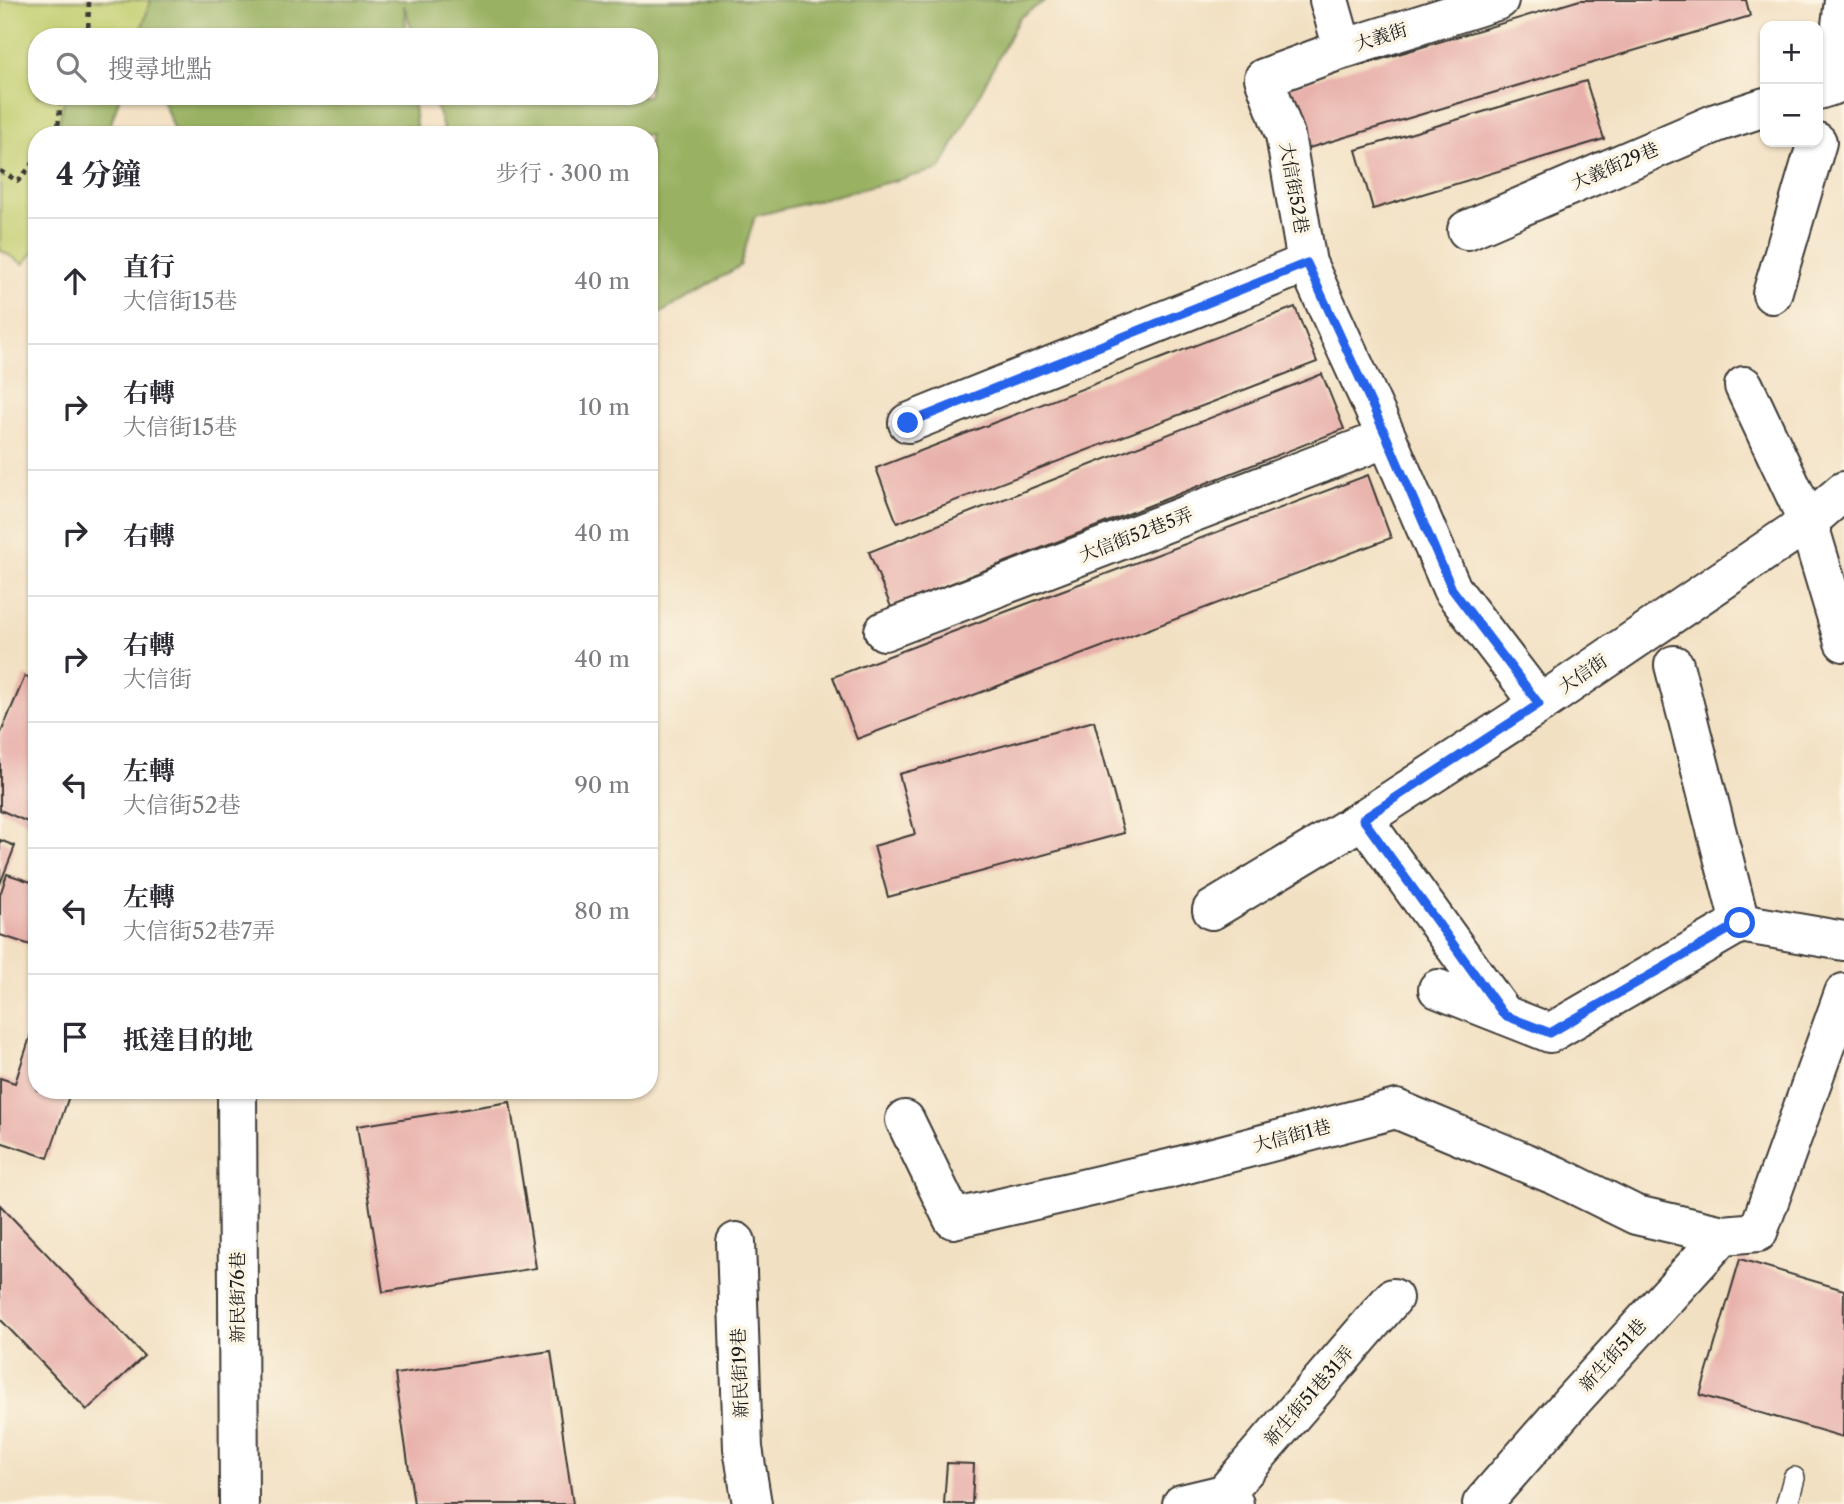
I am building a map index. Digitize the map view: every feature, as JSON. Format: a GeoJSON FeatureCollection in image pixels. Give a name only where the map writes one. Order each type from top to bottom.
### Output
{"type":"FeatureCollection","features":[{"type":"Feature","properties":{"kind":"street"},"geometry":{"type":"LineString","coordinates":[[1329,0],[1342,49]]}},
{"type":"Feature","properties":{"kind":"street","name":"大義街"},"geometry":{"type":"LineString","coordinates":[[1264,78],[1342,49],[1499,0]]}},
{"type":"Feature","properties":{"kind":"street"},"geometry":{"type":"LineString","coordinates":[[1823,105],[1844,0]]}},
{"type":"Feature","properties":{"kind":"street","name":"大信街52巷"},"geometry":{"type":"LineString","coordinates":[[1264,78],[1285,135],[1307,263],[1452,589],[1539,704]]}},
{"type":"Feature","properties":{"kind":"street","name":"大義街29巷"},"geometry":{"type":"LineString","coordinates":[[1467,230],[1716,122],[1760,109]]}},
{"type":"Feature","properties":{"kind":"street"},"geometry":{"type":"LineString","coordinates":[[1772,294],[1815,147]]}},
{"type":"Feature","properties":{"kind":"street"},"geometry":{"type":"LineString","coordinates":[[908,423],[1307,263]]}},
{"type":"Feature","properties":{"kind":"street"},"geometry":{"type":"LineString","coordinates":[[1744,386],[1808,522],[1844,642]]}},
{"type":"Feature","properties":{"kind":"street","name":"大信街52巷5弄"},"geometry":{"type":"LineString","coordinates":[[884,631],[1387,438]]}},
{"type":"Feature","properties":{"kind":"street","name":"大信街"},"geometry":{"type":"LineString","coordinates":[[1212,910],[1363,819],[1539,704],[1808,522],[1844,491]]}},
{"type":"Feature","properties":{"kind":"street"},"geometry":{"type":"LineString","coordinates":[[1674,664],[1740,923]]}},
{"type":"Feature","properties":{"kind":"street"},"geometry":{"type":"LineString","coordinates":[[1363,819],[1504,1015]]}},
{"type":"Feature","properties":{"kind":"street"},"geometry":{"type":"LineString","coordinates":[[1438,989],[1550,1033],[1740,923],[1844,941]]}},
{"type":"Feature","properties":{"kind":"street"},"geometry":{"type":"LineString","coordinates":[[1741,1233],[1844,993]]}},
{"type":"Feature","properties":{"kind":"street","name":"新民街76巷"},"geometry":{"type":"LineString","coordinates":[[237,1099],[239,1504]]}},
{"type":"Feature","properties":{"kind":"street","name":"大信街1巷"},"geometry":{"type":"LineString","coordinates":[[905,1120],[953,1219],[1168,1169],[1396,1109],[1558,1176],[1636,1215],[1741,1233]]}},
{"type":"Feature","properties":{"kind":"street","name":"新生街51巷"},"geometry":{"type":"LineString","coordinates":[[1482,1504],[1572,1401],[1741,1233]]}},
{"type":"Feature","properties":{"kind":"street","name":"新民街19巷"},"geometry":{"type":"LineString","coordinates":[[736,1242],[743,1448],[752,1504]]}},
{"type":"Feature","properties":{"kind":"street","name":"新生街51巷31弄"},"geometry":{"type":"LineString","coordinates":[[1229,1499],[1393,1298]]}},
{"type":"Feature","properties":{"kind":"street"},"geometry":{"type":"LineString","coordinates":[[1182,1504],[1229,1499]]}},
{"type":"Feature","properties":{"kind":"lane"},"geometry":{"type":"LineString","coordinates":[[1787,1504],[1794,1478]]}},
{"type":"Feature","properties":{"kind":"path"},"geometry":{"type":"LineString","coordinates":[[88,28],[89,0]]}},
{"type":"Feature","properties":{"kind":"path"},"geometry":{"type":"LineString","coordinates":[[58,126],[61,105]]}},
{"type":"Feature","properties":{"kind":"path"},"geometry":{"type":"LineString","coordinates":[[0,171],[18,181],[28,169]]}},
{"type":"Feature","properties":{"kind":"green space"},"geometry":{"type":"Polygon","coordinates":[[[0,0],[151,0],[142,28],[28,28],[28,105],[116,105],[110,126],[28,126],[28,259],[24,264],[0,250],[0,0]]]}},
{"type":"Feature","properties":{"kind":"green space"},"geometry":{"type":"Polygon","coordinates":[[[151,0],[1046,0],[1019,18],[941,169],[755,216],[740,266],[658,315],[658,126],[442,126],[436,105],[658,105],[658,28],[411,28],[404,5],[406,28],[142,28],[151,0]]]}},
{"type":"Feature","properties":{"kind":"green space"},"geometry":{"type":"Polygon","coordinates":[[[63,105],[117,105],[110,126],[58,126],[63,105]]]}},
{"type":"Feature","properties":{"kind":"green space"},"geometry":{"type":"Polygon","coordinates":[[[164,105],[414,105],[416,126],[172,126],[164,105]]]}},
{"type":"Feature","properties":{"kind":"building"},"geometry":{"type":"Polygon","coordinates":[[[1580,0],[1746,0],[1750,16],[1299,151],[1281,89],[1580,0]]]}},
{"type":"Feature","properties":{"kind":"building"},"geometry":{"type":"Polygon","coordinates":[[[1586,81],[1604,139],[1373,209],[1356,150],[1586,81]]]}},
{"type":"Feature","properties":{"kind":"building"},"geometry":{"type":"Polygon","coordinates":[[[1295,307],[1317,362],[897,523],[876,468],[1295,307]]]}},
{"type":"Feature","properties":{"kind":"building"},"geometry":{"type":"Polygon","coordinates":[[[1322,374],[1344,429],[891,607],[869,552],[1322,374]]]}},
{"type":"Feature","properties":{"kind":"building"},"geometry":{"type":"Polygon","coordinates":[[[1368,475],[1391,538],[857,739],[833,677],[1368,475]]]}},
{"type":"Feature","properties":{"kind":"building"},"geometry":{"type":"Polygon","coordinates":[[[25,676],[28,677],[28,822],[0,810],[0,735],[25,676]]]}},
{"type":"Feature","properties":{"kind":"building"},"geometry":{"type":"Polygon","coordinates":[[[1094,721],[1124,833],[888,897],[874,846],[915,834],[899,774],[1094,721]]]}},
{"type":"Feature","properties":{"kind":"building"},"geometry":{"type":"Polygon","coordinates":[[[0,840],[15,846],[0,884],[0,840]]]}},
{"type":"Feature","properties":{"kind":"building"},"geometry":{"type":"Polygon","coordinates":[[[7,874],[28,881],[28,944],[0,935],[0,895],[7,874]]]}},
{"type":"Feature","properties":{"kind":"building"},"geometry":{"type":"Polygon","coordinates":[[[28,1043],[28,1099],[68,1099],[48,1158],[0,1142],[0,1078],[15,1083],[28,1043]]]}},
{"type":"Feature","properties":{"kind":"building"},"geometry":{"type":"Polygon","coordinates":[[[510,1102],[536,1268],[383,1292],[357,1126],[510,1102]]]}},
{"type":"Feature","properties":{"kind":"building"},"geometry":{"type":"Polygon","coordinates":[[[0,1205],[144,1356],[87,1410],[0,1319],[0,1205]]]}},
{"type":"Feature","properties":{"kind":"building"},"geometry":{"type":"Polygon","coordinates":[[[1740,1259],[1844,1290],[1843,1437],[1700,1395],[1740,1259]]]}},
{"type":"Feature","properties":{"kind":"building"},"geometry":{"type":"Polygon","coordinates":[[[551,1351],[573,1504],[414,1504],[395,1374],[551,1351]]]}},
{"type":"Feature","properties":{"kind":"building"},"geometry":{"type":"Polygon","coordinates":[[[947,1463],[974,1464],[972,1504],[944,1504],[947,1463]]]}},
{"type":"Feature","properties":{"kind":"route"},"geometry":{"type":"LineString","coordinates":[[908,423],[1307,263],[1452,589],[1539,704],[1363,819],[1504,1015],[1550,1033],[1740,923]]}}]}
